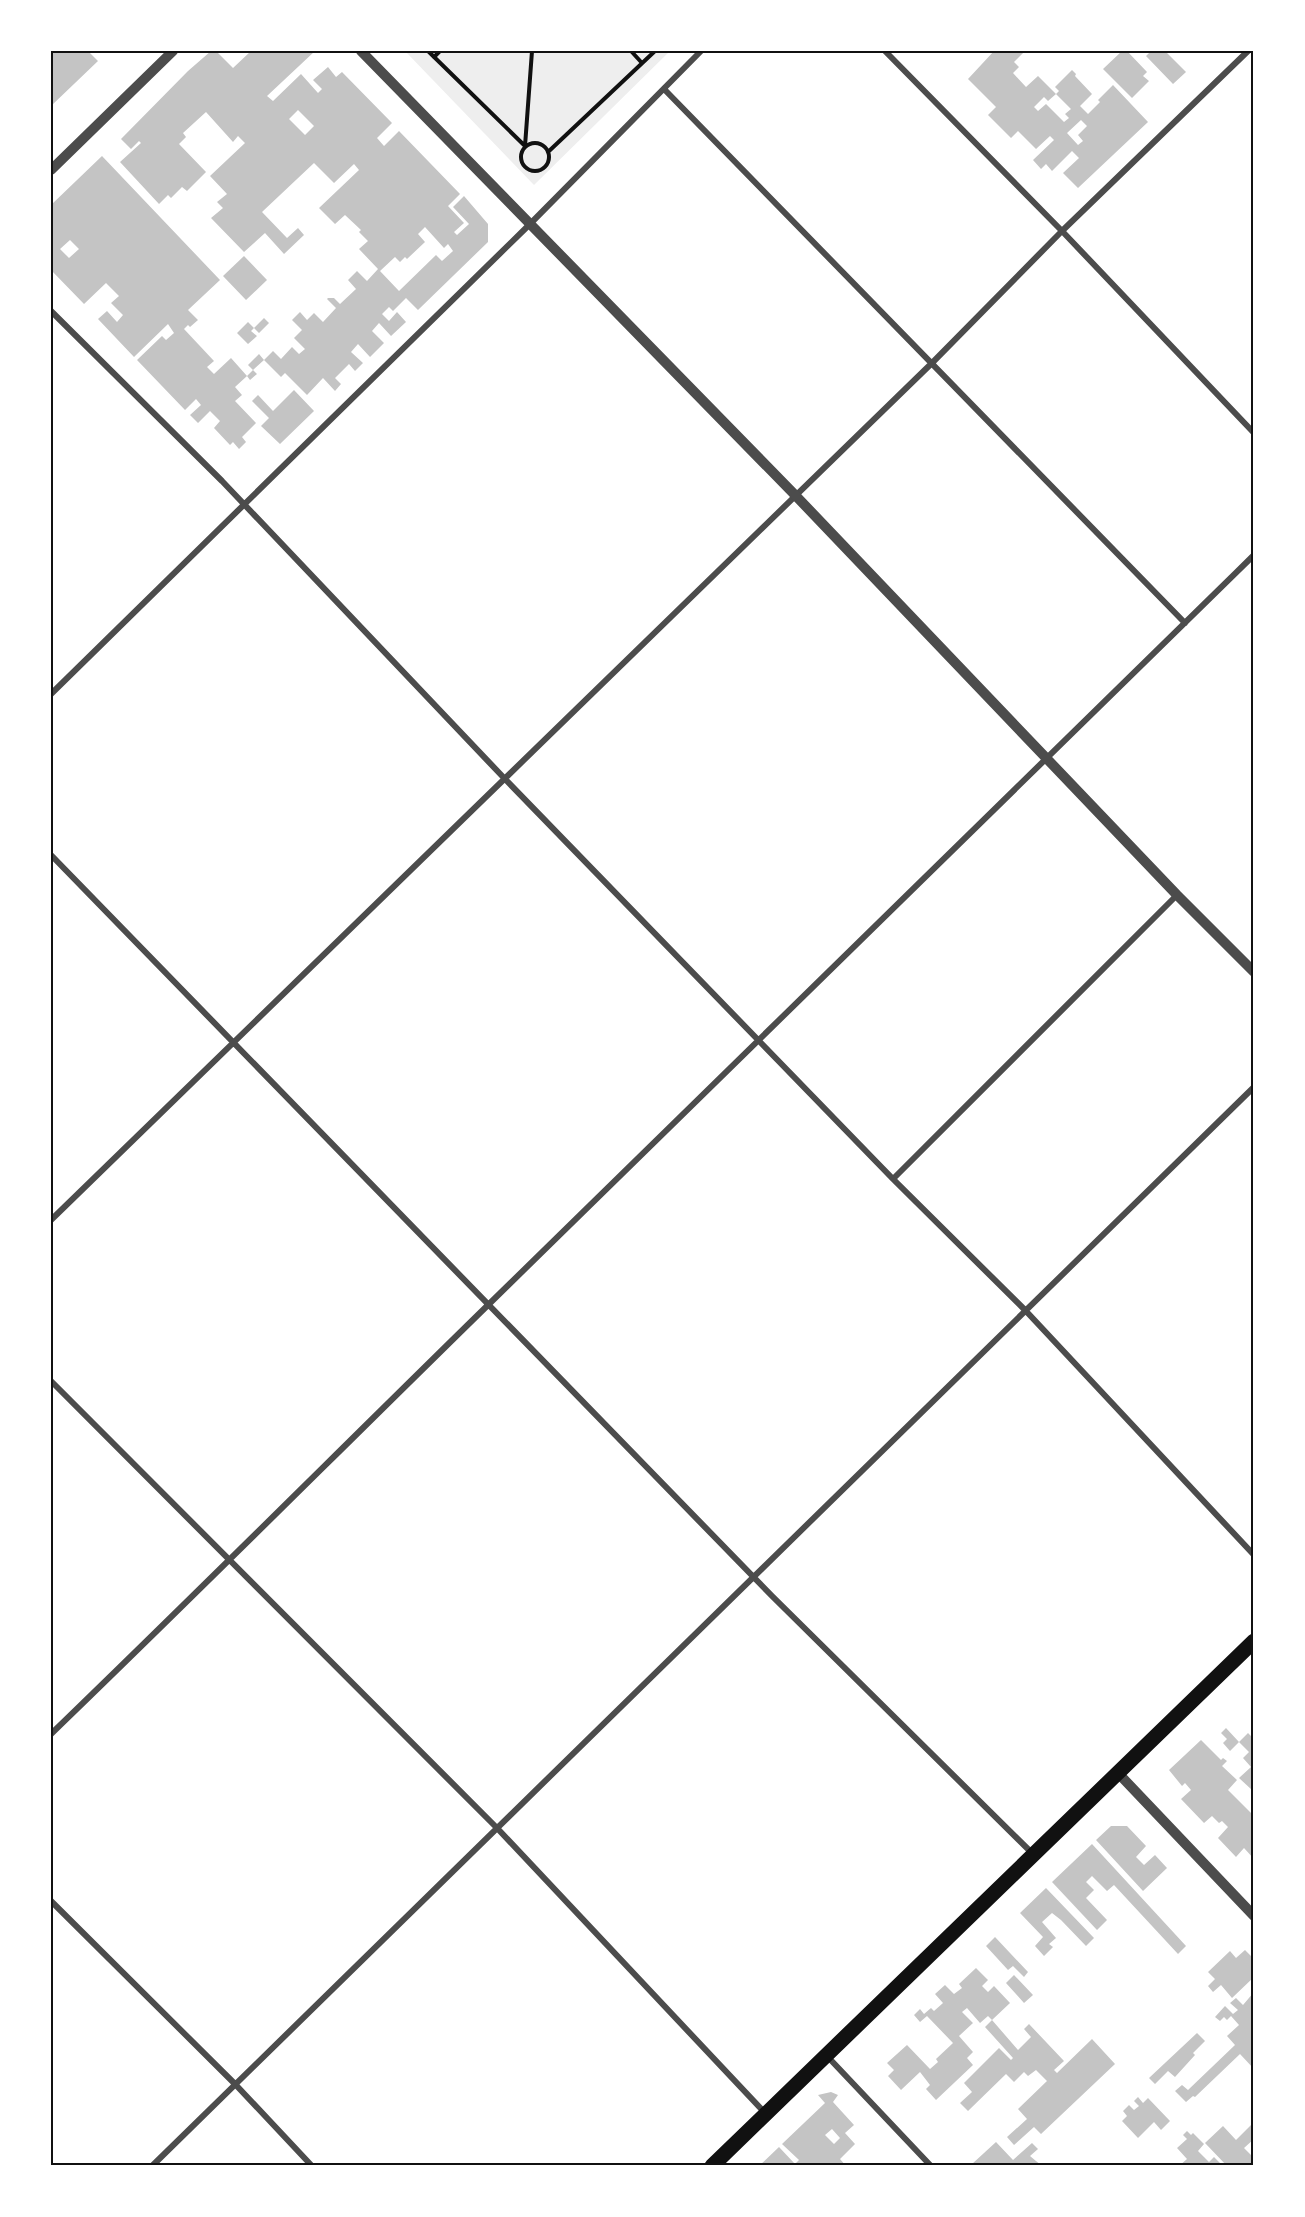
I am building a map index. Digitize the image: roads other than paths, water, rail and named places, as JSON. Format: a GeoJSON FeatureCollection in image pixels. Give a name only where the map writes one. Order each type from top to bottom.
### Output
{"type":"FeatureCollection","features":[{"type":"Feature","properties":{"kind":"main road"},"geometry":{"type":"LineString","coordinates":[[712,2166],[1254,1641]]}},
{"type":"Feature","properties":{"kind":"street"},"geometry":{"type":"LineString","coordinates":[[51,170],[173,51]]}},
{"type":"Feature","properties":{"kind":"street"},"geometry":{"type":"LineString","coordinates":[[361,51],[796,496],[1177,895],[1254,972]]}},
{"type":"Feature","properties":{"kind":"street"},"geometry":{"type":"LineString","coordinates":[[51,694],[529,225],[701,51]]}},
{"type":"Feature","properties":{"kind":"street"},"geometry":{"type":"LineString","coordinates":[[885,51],[1062,231],[1254,433]]}},
{"type":"Feature","properties":{"kind":"street"},"geometry":{"type":"LineString","coordinates":[[51,1220],[933,363],[1062,231],[1248,51]]}},
{"type":"Feature","properties":{"kind":"street"},"geometry":{"type":"LineString","coordinates":[[664,88],[1185,623]]}},
{"type":"Feature","properties":{"kind":"street"},"geometry":{"type":"LineString","coordinates":[[51,311],[245,505],[505,779],[893,1179],[1025,1310],[1254,1555]]}},
{"type":"Feature","properties":{"kind":"street"},"geometry":{"type":"LineString","coordinates":[[51,1734],[761,1041],[1254,555]]}},
{"type":"Feature","properties":{"kind":"street"},"geometry":{"type":"LineString","coordinates":[[51,855],[754,1576],[1034,1855]]}},
{"type":"Feature","properties":{"kind":"street"},"geometry":{"type":"LineString","coordinates":[[893,1179],[1177,895]]}},
{"type":"Feature","properties":{"kind":"street"},"geometry":{"type":"LineString","coordinates":[[152,2166],[1254,1087]]}},
{"type":"Feature","properties":{"kind":"street"},"geometry":{"type":"LineString","coordinates":[[51,1381],[496,1828],[766,2114]]}},
{"type":"Feature","properties":{"kind":"street"},"geometry":{"type":"LineString","coordinates":[[1118,1773],[1254,1916]]}},
{"type":"Feature","properties":{"kind":"street"},"geometry":{"type":"LineString","coordinates":[[51,1901],[235,2084],[312,2166]]}},
{"type":"Feature","properties":{"kind":"street"},"geometry":{"type":"LineString","coordinates":[[826,2055],[931,2166]]}}]}
